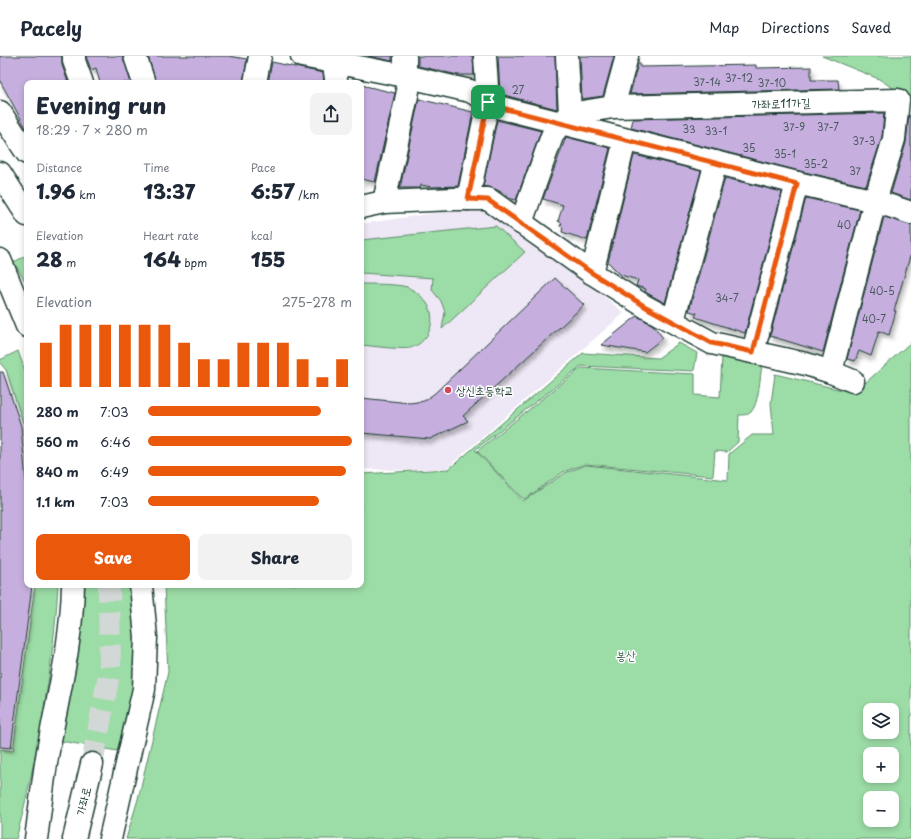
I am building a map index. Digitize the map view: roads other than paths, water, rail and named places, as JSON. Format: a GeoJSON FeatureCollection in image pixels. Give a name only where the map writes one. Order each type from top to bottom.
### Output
{"type":"FeatureCollection","features":[{"type":"Feature","properties":{"kind":"street"},"geometry":{"type":"LineString","coordinates":[[74,56],[74,61],[81,80]]}},
{"type":"Feature","properties":{"kind":"street"},"geometry":{"type":"LineString","coordinates":[[135,56],[143,80]]}},
{"type":"Feature","properties":{"kind":"street"},"geometry":{"type":"LineString","coordinates":[[256,80],[260,56]]}},
{"type":"Feature","properties":{"kind":"street"},"geometry":{"type":"LineString","coordinates":[[302,56],[334,67],[405,66],[470,91],[498,107],[565,118],[625,140],[716,162],[797,184],[875,201],[911,213]]}},
{"type":"Feature","properties":{"kind":"street"},"geometry":{"type":"LineString","coordinates":[[468,199],[488,102],[485,56]]}},
{"type":"Feature","properties":{"kind":"street"},"geometry":{"type":"LineString","coordinates":[[521,223],[552,136],[565,118],[567,56]]}},
{"type":"Feature","properties":{"kind":"street"},"geometry":{"type":"LineString","coordinates":[[565,118],[613,108],[627,56]]}},
{"type":"Feature","properties":{"kind":"street"},"geometry":{"type":"LineString","coordinates":[[384,202],[408,91],[405,66]]}},
{"type":"Feature","properties":{"kind":"street","name":"가좌로11가길"},"geometry":{"type":"LineString","coordinates":[[613,108],[898,100],[894,139],[875,201],[831,372]]}},
{"type":"Feature","properties":{"kind":"street"},"geometry":{"type":"LineString","coordinates":[[0,112],[24,148]]}},
{"type":"Feature","properties":{"kind":"street"},"geometry":{"type":"LineString","coordinates":[[592,273],[625,140]]}},
{"type":"Feature","properties":{"kind":"street"},"geometry":{"type":"LineString","coordinates":[[673,321],[716,162]]}},
{"type":"Feature","properties":{"kind":"street"},"geometry":{"type":"LineString","coordinates":[[0,173],[24,209]]}},
{"type":"Feature","properties":{"kind":"street"},"geometry":{"type":"LineString","coordinates":[[753,352],[797,184]]}},
{"type":"Feature","properties":{"kind":"street"},"geometry":{"type":"LineString","coordinates":[[364,206],[384,202],[468,199],[488,200],[592,273],[646,307],[712,343],[806,364],[853,381]]}},
{"type":"Feature","properties":{"kind":"street"},"geometry":{"type":"LineString","coordinates":[[4,269],[21,299],[24,302]]}},
{"type":"Feature","properties":{"kind":"street"},"geometry":{"type":"LineString","coordinates":[[4,269],[24,319]]}},
{"type":"Feature","properties":{"kind":"street"},"geometry":{"type":"LineString","coordinates":[[36,839],[48,752],[63,678],[71,623],[73,588]]}},
{"type":"Feature","properties":{"kind":"street"},"geometry":{"type":"LineString","coordinates":[[110,839],[144,690],[146,637],[141,588]]}},
{"type":"Feature","properties":{"kind":"street","name":"가좌로"},"geometry":{"type":"LineString","coordinates":[[74,839],[92,764]]}},
{"type":"Feature","properties":{"kind":"tunnel"},"geometry":{"type":"LineString","coordinates":[[92,764],[110,669],[109,588]]}},
{"type":"Feature","properties":{"kind":"place","name":"상신초등학교"},"geometry":{"type":"Point","coordinates":[448,390]}},
{"type":"Feature","properties":{"kind":"park label","name":"봉산"},"geometry":{"type":"Point","coordinates":[626,655]}}]}
